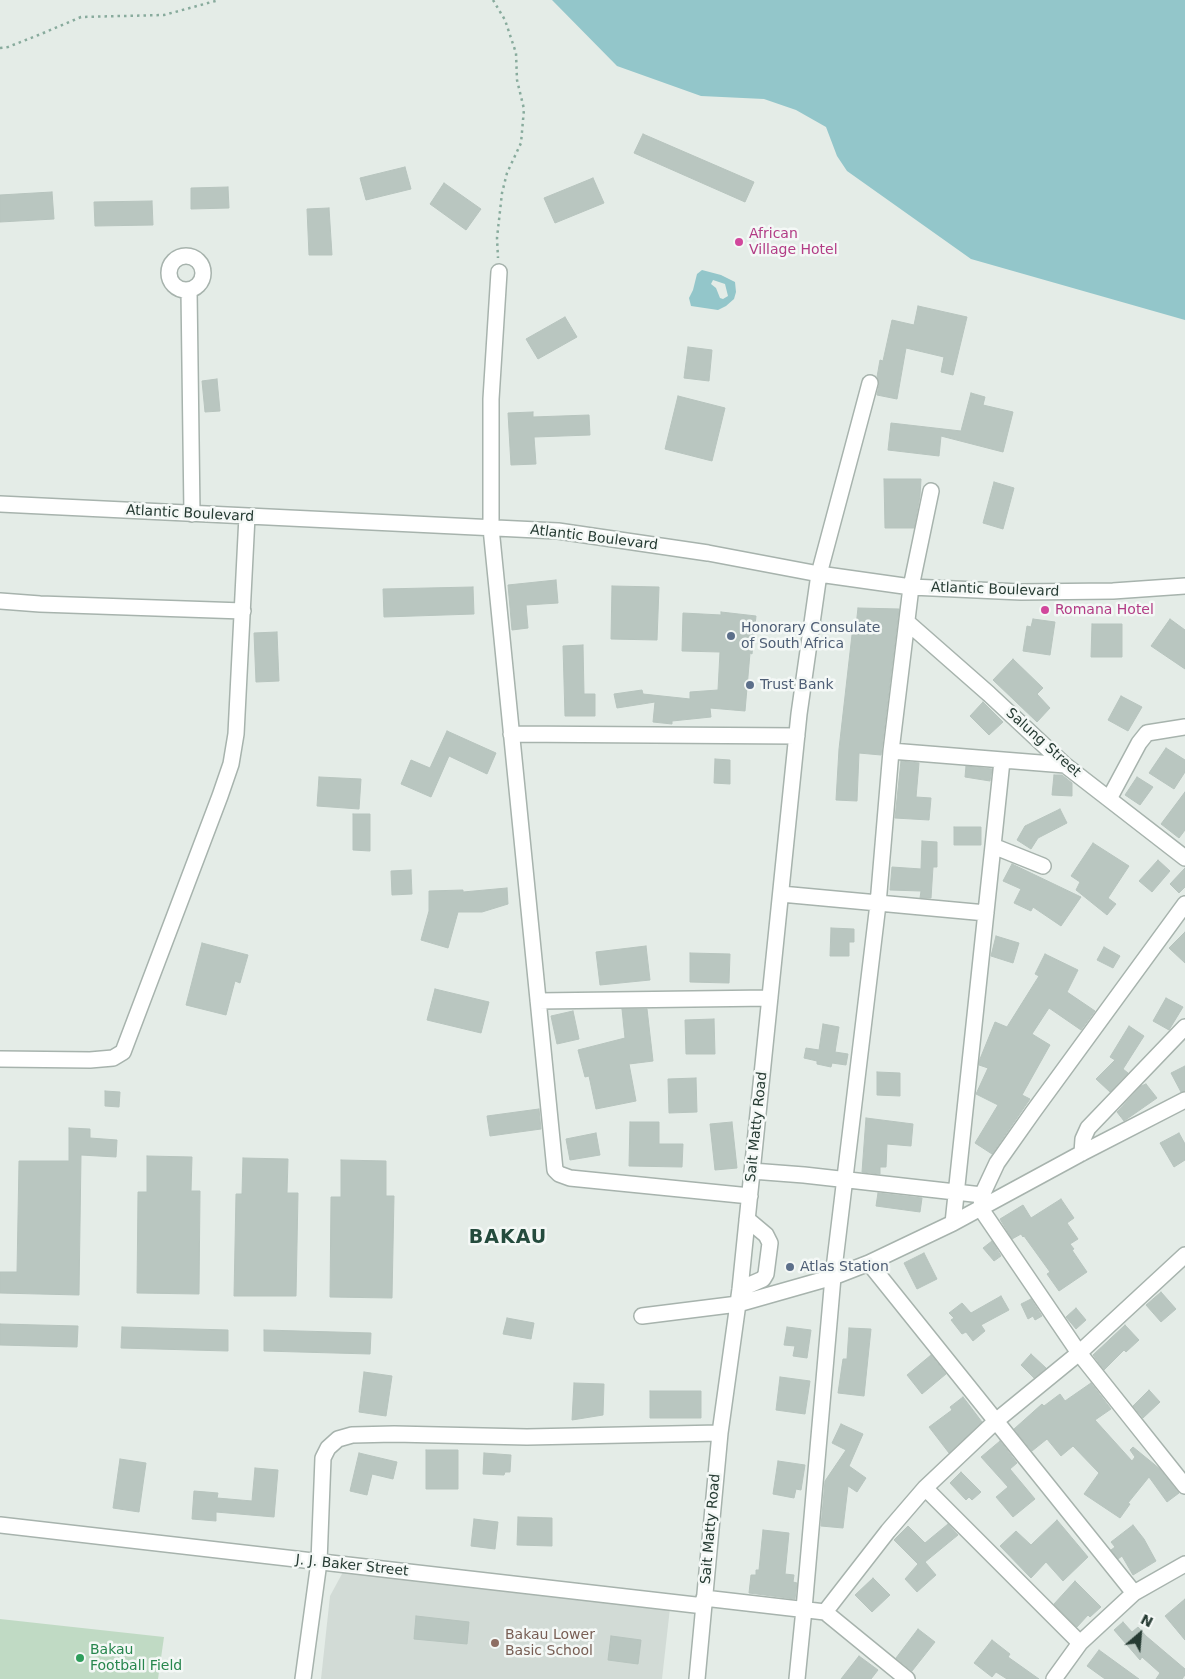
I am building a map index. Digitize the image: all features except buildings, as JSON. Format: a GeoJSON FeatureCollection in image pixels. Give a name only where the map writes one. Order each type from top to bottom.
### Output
{"type":"FeatureCollection","features":[{"type":"Feature","properties":{"kind":"street"},"geometry":{"type":"LineString","coordinates":[[499,272],[491,399],[491,528],[555,1170],[558,1174],[570,1178],[750,1196]]}},
{"type":"Feature","properties":{"kind":"street"},"geometry":{"type":"LineString","coordinates":[[189,290],[192,514]]}},
{"type":"Feature","properties":{"kind":"street","name":"Sait Matty Road"},"geometry":{"type":"LineString","coordinates":[[697,1679],[720,1433],[739,1297],[797,736],[818,574],[870,383]]}},
{"type":"Feature","properties":{"kind":"street"},"geometry":{"type":"LineString","coordinates":[[797,1679],[833,1277],[878,904],[891,751],[912,587],[931,492]]}},
{"type":"Feature","properties":{"kind":"street","name":"Atlantic Boulevard"},"geometry":{"type":"LineString","coordinates":[[0,504],[558,531],[708,553],[818,574],[912,587],[1021,592],[1113,592],[1185,586]]}},
{"type":"Feature","properties":{"kind":"street"},"geometry":{"type":"LineString","coordinates":[[0,1059],[90,1060],[113,1058],[123,1052],[220,796],[230,764],[236,734],[247,516]]}},
{"type":"Feature","properties":{"kind":"street"},"geometry":{"type":"LineString","coordinates":[[0,601],[243,611]]}},
{"type":"Feature","properties":{"kind":"street","name":"Salung Street"},"geometry":{"type":"LineString","coordinates":[[907,622],[989,694],[1065,765],[1185,858]]}},
{"type":"Feature","properties":{"kind":"street"},"geometry":{"type":"LineString","coordinates":[[1109,799],[1139,743],[1147,733],[1185,727]]}},
{"type":"Feature","properties":{"kind":"street"},"geometry":{"type":"LineString","coordinates":[[511,734],[797,736]]}},
{"type":"Feature","properties":{"kind":"street"},"geometry":{"type":"LineString","coordinates":[[891,751],[1065,765]]}},
{"type":"Feature","properties":{"kind":"street"},"geometry":{"type":"LineString","coordinates":[[953,1223],[1002,761]]}},
{"type":"Feature","properties":{"kind":"street"},"geometry":{"type":"LineString","coordinates":[[993,846],[1043,866]]}},
{"type":"Feature","properties":{"kind":"street"},"geometry":{"type":"LineString","coordinates":[[781,894],[986,913]]}},
{"type":"Feature","properties":{"kind":"street"},"geometry":{"type":"LineString","coordinates":[[982,1202],[997,1163],[1185,904]]}},
{"type":"Feature","properties":{"kind":"street"},"geometry":{"type":"LineString","coordinates":[[538,1001],[770,998]]}},
{"type":"Feature","properties":{"kind":"street"},"geometry":{"type":"LineString","coordinates":[[1082,1153],[1083,1139],[1088,1128],[1185,1027]]}},
{"type":"Feature","properties":{"kind":"street"},"geometry":{"type":"LineString","coordinates":[[642,1316],[833,1277],[869,1263],[953,1223],[982,1202],[1185,1100]]}},
{"type":"Feature","properties":{"kind":"street"},"geometry":{"type":"LineString","coordinates":[[752,1171],[957,1191],[982,1202],[1079,1353],[1185,1486]]}},
{"type":"Feature","properties":{"kind":"street"},"geometry":{"type":"LineString","coordinates":[[739,1297],[763,1279],[766,1274],[770,1243],[766,1235],[747,1219]]}},
{"type":"Feature","properties":{"kind":"street"},"geometry":{"type":"LineString","coordinates":[[907,1679],[825,1612],[888,1531],[925,1488],[997,1420],[1079,1353],[1185,1255]]}},
{"type":"Feature","properties":{"kind":"street"},"geometry":{"type":"LineString","coordinates":[[869,1263],[997,1420],[1134,1594]]}},
{"type":"Feature","properties":{"kind":"street"},"geometry":{"type":"LineString","coordinates":[[302,1679],[319,1562],[323,1458],[328,1448],[338,1439],[352,1435],[385,1434],[527,1437],[720,1433]]}},
{"type":"Feature","properties":{"kind":"street"},"geometry":{"type":"LineString","coordinates":[[925,1488],[1080,1643]]}},
{"type":"Feature","properties":{"kind":"street","name":"J. J. Baker Street"},"geometry":{"type":"LineString","coordinates":[[0,1526],[319,1562],[704,1602],[825,1612]]}},
{"type":"Feature","properties":{"kind":"street"},"geometry":{"type":"LineString","coordinates":[[1054,1679],[1080,1643],[1134,1594],[1185,1564]]}},
{"type":"Feature","properties":{"kind":"path"},"geometry":{"type":"LineString","coordinates":[[0,48],[8,47],[81,17],[164,16],[219,0]]}},
{"type":"Feature","properties":{"kind":"path"},"geometry":{"type":"LineString","coordinates":[[493,0],[504,20],[516,53],[517,80],[524,109],[521,143],[507,173],[502,194],[497,238],[499,272]]}},
{"type":"Feature","properties":{"kind":"shaded area","name":"Bakau Lower Basic School"},"geometry":{"type":"Polygon","coordinates":[[[343,1572],[670,1608],[662,1679],[321,1679],[330,1596],[343,1572]]]}},
{"type":"Feature","properties":{"kind":"green space","name":"Bakau Football Field"},"geometry":{"type":"Polygon","coordinates":[[[0,1619],[164,1637],[158,1679],[0,1679],[0,1619]]]}},
{"type":"Feature","properties":{"kind":"water"},"geometry":{"type":"Polygon","coordinates":[[[552,0],[1185,0],[1185,320],[971,259],[847,171],[837,156],[826,127],[796,110],[764,99],[701,96],[617,66],[552,0]]]}},
{"type":"Feature","properties":{"kind":"water"},"geometry":{"type":"Polygon","coordinates":[[[702,270],[721,275],[735,282],[736,292],[734,299],[718,310],[691,306],[689,298],[697,274],[702,270]],[[713,280],[711,284],[716,288],[720,298],[723,299],[728,296],[725,284],[713,280]]]}},
{"type":"Feature","properties":{"kind":"place","name":"African Village Hotel"},"geometry":{"type":"Point","coordinates":[739,242]}},
{"type":"Feature","properties":{"kind":"place","name":"Romana Hotel"},"geometry":{"type":"Point","coordinates":[1045,610]}},
{"type":"Feature","properties":{"kind":"place","name":"Honorary Consulate of South Africa"},"geometry":{"type":"Point","coordinates":[731,636]}},
{"type":"Feature","properties":{"kind":"place","name":"Trust Bank"},"geometry":{"type":"Point","coordinates":[750,685]}},
{"type":"Feature","properties":{"kind":"place","name":"Atlas Station"},"geometry":{"type":"Point","coordinates":[790,1267]}},
{"type":"Feature","properties":{"kind":"place","name":"Bakau Lower Basic School"},"geometry":{"type":"Point","coordinates":[495,1643]}},
{"type":"Feature","properties":{"kind":"place","name":"Bakau Football Field"},"geometry":{"type":"Point","coordinates":[80,1658]}},
{"type":"Feature","properties":{"kind":"district","name":"BAKAU"},"geometry":{"type":"Point","coordinates":[508,1238]}}]}
